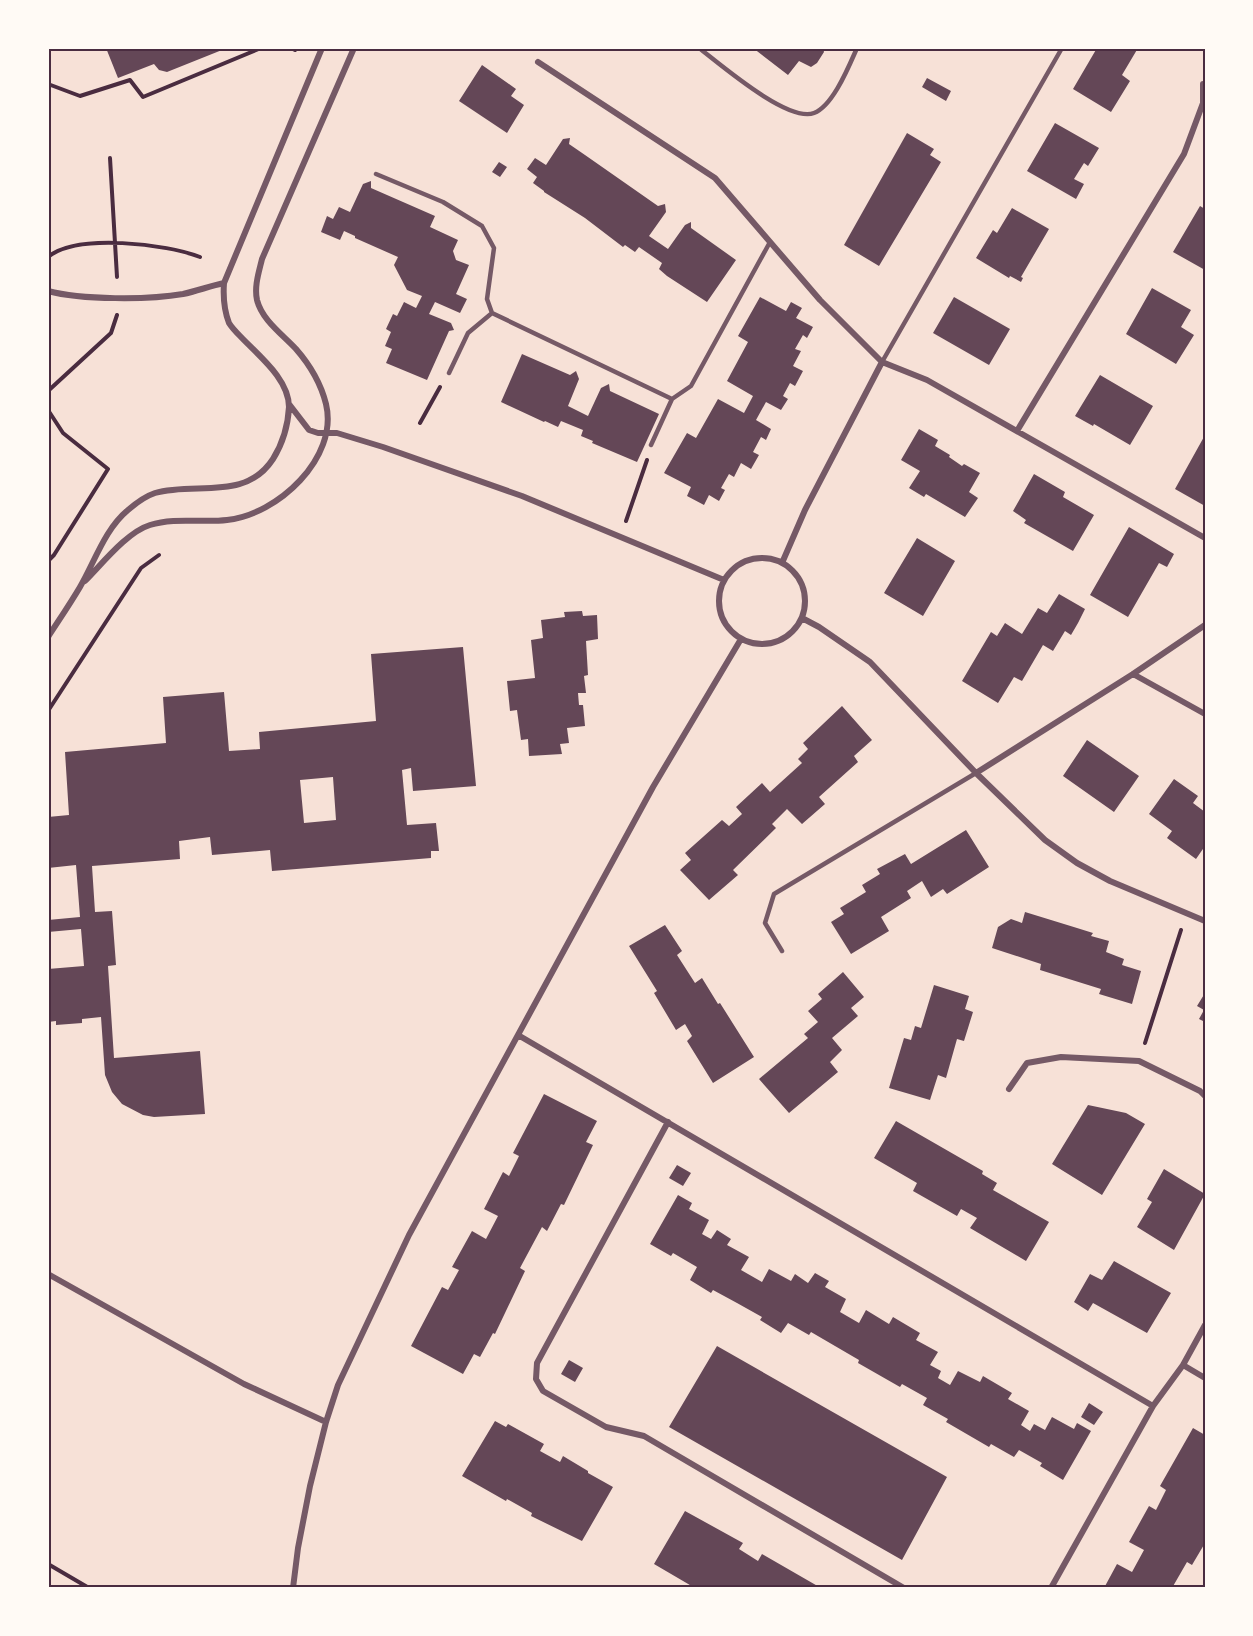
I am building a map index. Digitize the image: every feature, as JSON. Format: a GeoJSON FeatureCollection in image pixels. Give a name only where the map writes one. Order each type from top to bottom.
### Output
{"type":"FeatureCollection","features":[{"type":"Feature","properties":{"kind":"street"},"geometry":{"type":"LineString","coordinates":[[48,637],[80,587],[116,521],[130,508],[154,493],[236,485],[256,477],[269,466],[279,450],[288,424],[289,404],[286,391],[279,379],[230,325],[225,310],[224,283],[322,48]]}},
{"type":"Feature","properties":{"kind":"street"},"geometry":{"type":"LineString","coordinates":[[80,587],[136,532],[149,525],[162,522],[228,520],[254,514],[277,501],[297,484],[316,459],[327,433],[327,408],[322,390],[313,371],[262,313],[257,299],[256,286],[262,259],[354,48]]}},
{"type":"Feature","properties":{"kind":"street"},"geometry":{"type":"LineString","coordinates":[[538,62],[716,178],[820,300],[882,362],[927,380],[1205,538]]}},
{"type":"Feature","properties":{"kind":"street"},"geometry":{"type":"LineString","coordinates":[[1017,431],[1184,154],[1203,103],[1203,84]]}},
{"type":"Feature","properties":{"kind":"street"},"geometry":{"type":"LineString","coordinates":[[48,291],[72,295],[161,297],[185,294],[224,283]]}},
{"type":"Feature","properties":{"kind":"street"},"geometry":{"type":"LineString","coordinates":[[782,563],[805,510],[882,362]]}},
{"type":"Feature","properties":{"kind":"street"},"geometry":{"type":"LineString","coordinates":[[289,404],[309,430],[318,433],[337,433],[383,447],[512,492],[724,580]]}},
{"type":"Feature","properties":{"kind":"street"},"geometry":{"type":"LineString","coordinates":[[766,558],[782,563],[795,572],[803,586],[805,602],[802,618],[783,640],[769,645],[754,644],[741,639],[728,628],[721,613],[719,596],[724,580],[735,567],[749,560],[766,558]]}},
{"type":"Feature","properties":{"kind":"street"},"geometry":{"type":"LineString","coordinates":[[802,618],[870,662],[976,773],[1045,840],[1077,863],[1110,881],[1205,921]]}},
{"type":"Feature","properties":{"kind":"street"},"geometry":{"type":"LineString","coordinates":[[976,773],[1133,674],[1205,625]]}},
{"type":"Feature","properties":{"kind":"street"},"geometry":{"type":"LineString","coordinates":[[293,1588],[310,1486],[338,1385],[401,1252],[518,1035],[653,787],[741,639]]}},
{"type":"Feature","properties":{"kind":"street"},"geometry":{"type":"LineString","coordinates":[[1133,674],[1205,714]]}},
{"type":"Feature","properties":{"kind":"street"},"geometry":{"type":"LineString","coordinates":[[518,1035],[1153,1406]]}},
{"type":"Feature","properties":{"kind":"street"},"geometry":{"type":"LineString","coordinates":[[1009,1089],[1027,1063],[1061,1057],[1139,1061],[1200,1091],[1205,1096]]}},
{"type":"Feature","properties":{"kind":"street"},"geometry":{"type":"LineString","coordinates":[[668,1122],[537,1363],[536,1379],[543,1391],[606,1426],[644,1436],[904,1588]]}},
{"type":"Feature","properties":{"kind":"street"},"geometry":{"type":"LineString","coordinates":[[48,1274],[244,1384],[326,1422]]}},
{"type":"Feature","properties":{"kind":"street"},"geometry":{"type":"LineString","coordinates":[[1051,1588],[1153,1406],[1183,1365],[1205,1325]]}},
{"type":"Feature","properties":{"kind":"street"},"geometry":{"type":"LineString","coordinates":[[1183,1365],[1205,1378]]}},
{"type":"Feature","properties":{"kind":"lane"},"geometry":{"type":"LineString","coordinates":[[699,48],[779,107],[799,114],[814,113],[830,101],[856,48]]}},
{"type":"Feature","properties":{"kind":"lane"},"geometry":{"type":"LineString","coordinates":[[882,362],[1062,48]]}},
{"type":"Feature","properties":{"kind":"lane"},"geometry":{"type":"LineString","coordinates":[[376,174],[443,202],[482,226],[494,248],[487,299],[492,313],[672,399]]}},
{"type":"Feature","properties":{"kind":"lane"},"geometry":{"type":"LineString","coordinates":[[651,445],[672,399],[691,386],[770,242]]}},
{"type":"Feature","properties":{"kind":"lane"},"geometry":{"type":"LineString","coordinates":[[448,373],[468,333],[492,313]]}},
{"type":"Feature","properties":{"kind":"lane"},"geometry":{"type":"LineString","coordinates":[[782,951],[765,923],[774,894],[976,773]]}},
{"type":"Feature","properties":{"kind":"path"},"geometry":{"type":"LineString","coordinates":[[48,84],[80,96],[130,80],[143,97],[261,48]]}},
{"type":"Feature","properties":{"kind":"path"},"geometry":{"type":"LineString","coordinates":[[110,158],[117,277]]}},
{"type":"Feature","properties":{"kind":"path"},"geometry":{"type":"LineString","coordinates":[[48,257],[62,249],[116,243],[167,248],[200,257]]}},
{"type":"Feature","properties":{"kind":"path"},"geometry":{"type":"LineString","coordinates":[[48,391],[111,333],[118,314]]}},
{"type":"Feature","properties":{"kind":"path"},"geometry":{"type":"LineString","coordinates":[[420,423],[448,373]]}},
{"type":"Feature","properties":{"kind":"path"},"geometry":{"type":"LineString","coordinates":[[48,410],[63,433],[108,468],[48,561]]}},
{"type":"Feature","properties":{"kind":"path"},"geometry":{"type":"LineString","coordinates":[[619,535],[630,514],[651,445]]}},
{"type":"Feature","properties":{"kind":"path"},"geometry":{"type":"LineString","coordinates":[[48,711],[141,568],[159,555]]}},
{"type":"Feature","properties":{"kind":"path"},"geometry":{"type":"LineString","coordinates":[[1139,1061],[1186,914]]}},
{"type":"Feature","properties":{"kind":"path"},"geometry":{"type":"LineString","coordinates":[[48,1564],[88,1588]]}},
{"type":"Feature","properties":{"kind":"building"},"geometry":{"type":"Polygon","coordinates":[[[106,48],[227,48],[167,72],[159,70],[154,64],[118,78],[106,48]]]}},
{"type":"Feature","properties":{"kind":"building"},"geometry":{"type":"Polygon","coordinates":[[[753,48],[823,48],[824,52],[817,63],[811,67],[799,61],[788,75],[753,48]]]}},
{"type":"Feature","properties":{"kind":"building"},"geometry":{"type":"Polygon","coordinates":[[[1097,48],[1138,48],[1122,75],[1130,81],[1111,112],[1073,89],[1097,48]]]}},
{"type":"Feature","properties":{"kind":"building"},"geometry":{"type":"Polygon","coordinates":[[[482,65],[516,89],[511,96],[524,105],[507,133],[459,101],[482,65]]]}},
{"type":"Feature","properties":{"kind":"building"},"geometry":{"type":"Polygon","coordinates":[[[927,78],[951,91],[946,101],[922,87],[927,78]]]}},
{"type":"Feature","properties":{"kind":"building"},"geometry":{"type":"Polygon","coordinates":[[[1055,123],[1099,148],[1088,166],[1084,163],[1074,179],[1084,184],[1076,199],[1027,171],[1055,123]]]}},
{"type":"Feature","properties":{"kind":"building"},"geometry":{"type":"Polygon","coordinates":[[[907,133],[934,149],[930,155],[941,162],[879,266],[844,245],[907,133]]]}},
{"type":"Feature","properties":{"kind":"building"},"geometry":{"type":"Polygon","coordinates":[[[570,138],[569,144],[658,206],[665,204],[666,212],[649,236],[668,249],[685,225],[691,222],[691,228],[736,260],[707,302],[667,276],[659,269],[662,263],[639,247],[635,252],[625,245],[623,247],[533,183],[537,177],[527,169],[535,158],[546,165],[563,139],[570,138]]]}},
{"type":"Feature","properties":{"kind":"building"},"geometry":{"type":"Polygon","coordinates":[[[499,162],[507,167],[500,177],[492,172],[499,162]]]}},
{"type":"Feature","properties":{"kind":"building"},"geometry":{"type":"Polygon","coordinates":[[[371,181],[371,188],[435,216],[430,227],[458,240],[453,251],[456,260],[469,265],[456,294],[467,299],[460,313],[435,302],[429,314],[451,323],[454,330],[449,331],[427,380],[386,363],[392,349],[385,346],[391,332],[386,329],[393,314],[397,316],[404,302],[416,308],[422,296],[407,290],[394,265],[398,257],[344,231],[340,240],[321,232],[327,216],[333,219],[339,207],[350,212],[363,184],[371,181]]]}},
{"type":"Feature","properties":{"kind":"building"},"geometry":{"type":"Polygon","coordinates":[[[1200,206],[1205,209],[1205,270],[1173,252],[1200,206]]]}},
{"type":"Feature","properties":{"kind":"building"},"geometry":{"type":"Polygon","coordinates":[[[1012,208],[1049,229],[1021,277],[1023,278],[1021,282],[1010,276],[1009,278],[976,258],[993,230],[997,233],[1012,208]]]}},
{"type":"Feature","properties":{"kind":"building"},"geometry":{"type":"Polygon","coordinates":[[[1152,288],[1191,310],[1181,327],[1194,335],[1176,364],[1126,334],[1152,288]]]}},
{"type":"Feature","properties":{"kind":"building"},"geometry":{"type":"Polygon","coordinates":[[[760,297],[786,311],[791,302],[802,308],[796,318],[813,327],[807,338],[803,335],[795,349],[801,351],[793,366],[803,371],[795,386],[790,383],[783,396],[788,399],[781,410],[766,402],[756,420],[771,429],[766,440],[761,437],[753,452],[759,455],[751,469],[741,463],[734,477],[729,474],[721,488],[725,490],[719,501],[709,495],[704,505],[687,496],[691,487],[664,473],[687,433],[696,438],[718,399],[744,413],[753,396],[727,381],[748,342],[738,336],[760,297]]]}},
{"type":"Feature","properties":{"kind":"building"},"geometry":{"type":"Polygon","coordinates":[[[954,297],[1010,329],[989,365],[933,333],[954,297]]]}},
{"type":"Feature","properties":{"kind":"building"},"geometry":{"type":"Polygon","coordinates":[[[522,354],[570,375],[576,371],[579,379],[568,406],[588,416],[601,388],[609,384],[610,391],[659,414],[637,462],[592,443],[593,441],[581,436],[583,430],[561,421],[558,427],[501,402],[522,354]]]}},
{"type":"Feature","properties":{"kind":"building"},"geometry":{"type":"Polygon","coordinates":[[[1100,375],[1153,406],[1130,445],[1075,416],[1100,375]]]}},
{"type":"Feature","properties":{"kind":"building"},"geometry":{"type":"Polygon","coordinates":[[[919,429],[938,440],[935,446],[950,455],[949,457],[962,466],[964,464],[980,473],[969,492],[978,498],[965,517],[926,494],[924,497],[909,488],[920,471],[901,460],[919,429]]]}},
{"type":"Feature","properties":{"kind":"building"},"geometry":{"type":"Polygon","coordinates":[[[1205,435],[1205,506],[1175,489],[1205,435]]]}},
{"type":"Feature","properties":{"kind":"building"},"geometry":{"type":"Polygon","coordinates":[[[1034,474],[1065,492],[1063,497],[1094,515],[1073,551],[1024,523],[1026,520],[1013,511],[1034,474]]]}},
{"type":"Feature","properties":{"kind":"building"},"geometry":{"type":"Polygon","coordinates":[[[1129,527],[1174,554],[1167,567],[1159,563],[1128,617],[1090,595],[1129,527]]]}},
{"type":"Feature","properties":{"kind":"building"},"geometry":{"type":"Polygon","coordinates":[[[917,538],[955,561],[923,616],[884,593],[917,538]]]}},
{"type":"Feature","properties":{"kind":"building"},"geometry":{"type":"Polygon","coordinates":[[[1059,594],[1085,609],[1078,623],[1071,635],[1065,631],[1053,651],[1043,645],[1022,681],[1014,677],[998,703],[962,681],[991,632],[997,636],[1005,623],[1022,634],[1038,608],[1047,613],[1059,594]]]}},
{"type":"Feature","properties":{"kind":"building"},"geometry":{"type":"Polygon","coordinates":[[[582,611],[583,616],[597,615],[598,639],[586,641],[588,675],[584,676],[586,693],[578,693],[579,705],[583,705],[585,726],[567,728],[569,743],[560,744],[562,754],[529,756],[528,739],[521,740],[517,710],[510,711],[507,681],[535,678],[531,640],[543,638],[541,620],[565,617],[564,612],[582,611]]]}},
{"type":"Feature","properties":{"kind":"building"},"geometry":{"type":"Polygon","coordinates":[[[463,647],[476,786],[413,791],[411,768],[402,770],[407,825],[436,823],[439,851],[431,851],[431,858],[272,871],[270,850],[212,855],[210,837],[179,841],[180,859],[92,866],[95,912],[112,911],[116,965],[108,966],[114,1058],[200,1051],[205,1114],[154,1117],[143,1115],[122,1104],[112,1092],[105,1075],[101,1017],[82,1019],[82,1023],[56,1025],[56,1021],[48,1022],[48,969],[84,966],[81,929],[48,932],[48,920],[80,917],[76,865],[48,868],[48,817],[69,815],[65,752],[166,743],[163,697],[224,692],[229,751],[260,749],[259,732],[376,721],[371,654],[463,647]],[[333,777],[300,780],[304,823],[336,820],[333,777]]]}},
{"type":"Feature","properties":{"kind":"building"},"geometry":{"type":"Polygon","coordinates":[[[842,706],[872,740],[854,756],[858,762],[819,797],[825,804],[802,824],[787,809],[772,824],[776,828],[733,870],[738,875],[709,900],[680,870],[691,860],[685,853],[722,820],[729,826],[742,814],[736,807],[762,783],[770,792],[802,763],[798,759],[808,749],[803,743],[842,706]]]}},
{"type":"Feature","properties":{"kind":"building"},"geometry":{"type":"Polygon","coordinates":[[[1087,740],[1139,776],[1114,812],[1063,776],[1087,740]]]}},
{"type":"Feature","properties":{"kind":"building"},"geometry":{"type":"Polygon","coordinates":[[[1174,779],[1198,796],[1193,803],[1205,812],[1205,846],[1196,859],[1167,838],[1172,831],[1149,814],[1174,779]]]}},
{"type":"Feature","properties":{"kind":"building"},"geometry":{"type":"Polygon","coordinates":[[[966,830],[989,867],[947,894],[943,889],[931,897],[922,881],[907,891],[911,898],[881,917],[889,931],[851,954],[831,922],[844,914],[840,908],[866,892],[862,885],[880,874],[877,869],[905,854],[911,864],[966,830]]]}},
{"type":"Feature","properties":{"kind":"building"},"geometry":{"type":"Polygon","coordinates":[[[1025,912],[1093,933],[1091,936],[1109,941],[1106,952],[1124,959],[1122,965],[1141,971],[1132,1004],[1099,994],[1101,989],[1040,970],[1041,964],[992,948],[998,927],[1011,919],[1022,923],[1025,912]]]}},
{"type":"Feature","properties":{"kind":"building"},"geometry":{"type":"Polygon","coordinates":[[[665,925],[682,951],[677,955],[695,983],[702,978],[754,1057],[713,1083],[687,1041],[692,1036],[685,1024],[676,1030],[654,993],[657,991],[629,946],[665,925]]]}},
{"type":"Feature","properties":{"kind":"building"},"geometry":{"type":"Polygon","coordinates":[[[843,972],[864,997],[851,1008],[858,1016],[832,1038],[842,1050],[830,1062],[838,1072],[789,1113],[759,1079],[808,1038],[804,1034],[818,1022],[808,1011],[822,999],[818,994],[843,972]]]}},
{"type":"Feature","properties":{"kind":"building"},"geometry":{"type":"Polygon","coordinates":[[[934,985],[969,996],[965,1009],[973,1012],[964,1041],[957,1039],[946,1078],[938,1075],[930,1100],[889,1088],[904,1038],[911,1040],[915,1026],[921,1028],[934,985]]]}},
{"type":"Feature","properties":{"kind":"building"},"geometry":{"type":"Polygon","coordinates":[[[1205,993],[1205,1022],[1199,1019],[1204,1010],[1197,1006],[1205,993]]]}},
{"type":"Feature","properties":{"kind":"building"},"geometry":{"type":"Polygon","coordinates":[[[544,1094],[597,1121],[586,1142],[593,1145],[564,1205],[561,1204],[547,1231],[542,1227],[520,1268],[525,1271],[495,1334],[493,1333],[480,1357],[474,1354],[463,1374],[411,1346],[442,1287],[448,1290],[459,1270],[452,1267],[472,1231],[486,1239],[498,1216],[484,1209],[503,1172],[509,1176],[519,1156],[513,1153],[544,1094]]]}},
{"type":"Feature","properties":{"kind":"building"},"geometry":{"type":"Polygon","coordinates":[[[1088,1105],[1126,1113],[1145,1124],[1102,1195],[1052,1164],[1088,1105]]]}},
{"type":"Feature","properties":{"kind":"building"},"geometry":{"type":"Polygon","coordinates":[[[896,1121],[983,1171],[982,1174],[997,1183],[993,1190],[1049,1222],[1026,1261],[970,1228],[977,1218],[961,1209],[957,1216],[913,1191],[917,1183],[874,1158],[896,1121]]]}},
{"type":"Feature","properties":{"kind":"building"},"geometry":{"type":"Polygon","coordinates":[[[677,1165],[691,1173],[683,1186],[669,1178],[677,1165]]]}},
{"type":"Feature","properties":{"kind":"building"},"geometry":{"type":"Polygon","coordinates":[[[1164,1169],[1205,1194],[1174,1250],[1137,1227],[1152,1202],[1147,1199],[1164,1169]]]}},
{"type":"Feature","properties":{"kind":"building"},"geometry":{"type":"Polygon","coordinates":[[[678,1195],[692,1203],[689,1209],[709,1220],[702,1234],[711,1239],[717,1230],[731,1239],[727,1245],[749,1257],[741,1270],[762,1282],[769,1269],[791,1281],[795,1274],[808,1283],[815,1273],[829,1281],[825,1287],[846,1299],[840,1312],[859,1323],[866,1310],[889,1324],[893,1317],[920,1333],[916,1340],[938,1352],[930,1365],[941,1371],[938,1378],[950,1385],[958,1371],[980,1382],[983,1376],[1012,1393],[1008,1399],[1029,1411],[1021,1425],[1030,1431],[1034,1424],[1045,1430],[1052,1417],[1074,1429],[1077,1423],[1091,1431],[1063,1480],[1040,1466],[1042,1463],[1019,1450],[1014,1457],[991,1444],[989,1447],[946,1422],[948,1419],[923,1405],[927,1398],[902,1384],[900,1387],[811,1332],[809,1335],[788,1323],[781,1333],[760,1320],[762,1317],[713,1290],[711,1293],[690,1280],[697,1267],[673,1253],[671,1256],[650,1244],[678,1195]]]}},
{"type":"Feature","properties":{"kind":"building"},"geometry":{"type":"Polygon","coordinates":[[[1114,1261],[1171,1293],[1147,1333],[1093,1303],[1088,1311],[1074,1302],[1090,1274],[1102,1280],[1114,1261]]]}},
{"type":"Feature","properties":{"kind":"building"},"geometry":{"type":"Polygon","coordinates":[[[717,1346],[947,1477],[902,1560],[669,1427],[717,1346]]]}},
{"type":"Feature","properties":{"kind":"building"},"geometry":{"type":"Polygon","coordinates":[[[569,1360],[583,1368],[575,1382],[561,1374],[569,1360]]]}},
{"type":"Feature","properties":{"kind":"building"},"geometry":{"type":"Polygon","coordinates":[[[1089,1403],[1103,1412],[1094,1425],[1081,1417],[1089,1403]]]}},
{"type":"Feature","properties":{"kind":"building"},"geometry":{"type":"Polygon","coordinates":[[[495,1421],[506,1427],[508,1424],[544,1444],[540,1451],[560,1462],[563,1456],[613,1487],[582,1541],[531,1516],[532,1513],[462,1476],[495,1421]]]}},
{"type":"Feature","properties":{"kind":"building"},"geometry":{"type":"Polygon","coordinates":[[[1193,1428],[1205,1435],[1205,1543],[1192,1565],[1187,1562],[1172,1588],[1104,1588],[1117,1564],[1132,1572],[1144,1550],[1129,1542],[1149,1506],[1156,1510],[1166,1490],[1160,1486],[1193,1428]]]}},
{"type":"Feature","properties":{"kind":"building"},"geometry":{"type":"Polygon","coordinates":[[[685,1511],[743,1543],[739,1549],[758,1561],[762,1554],[821,1588],[695,1588],[654,1564],[685,1511]]]}}]}
